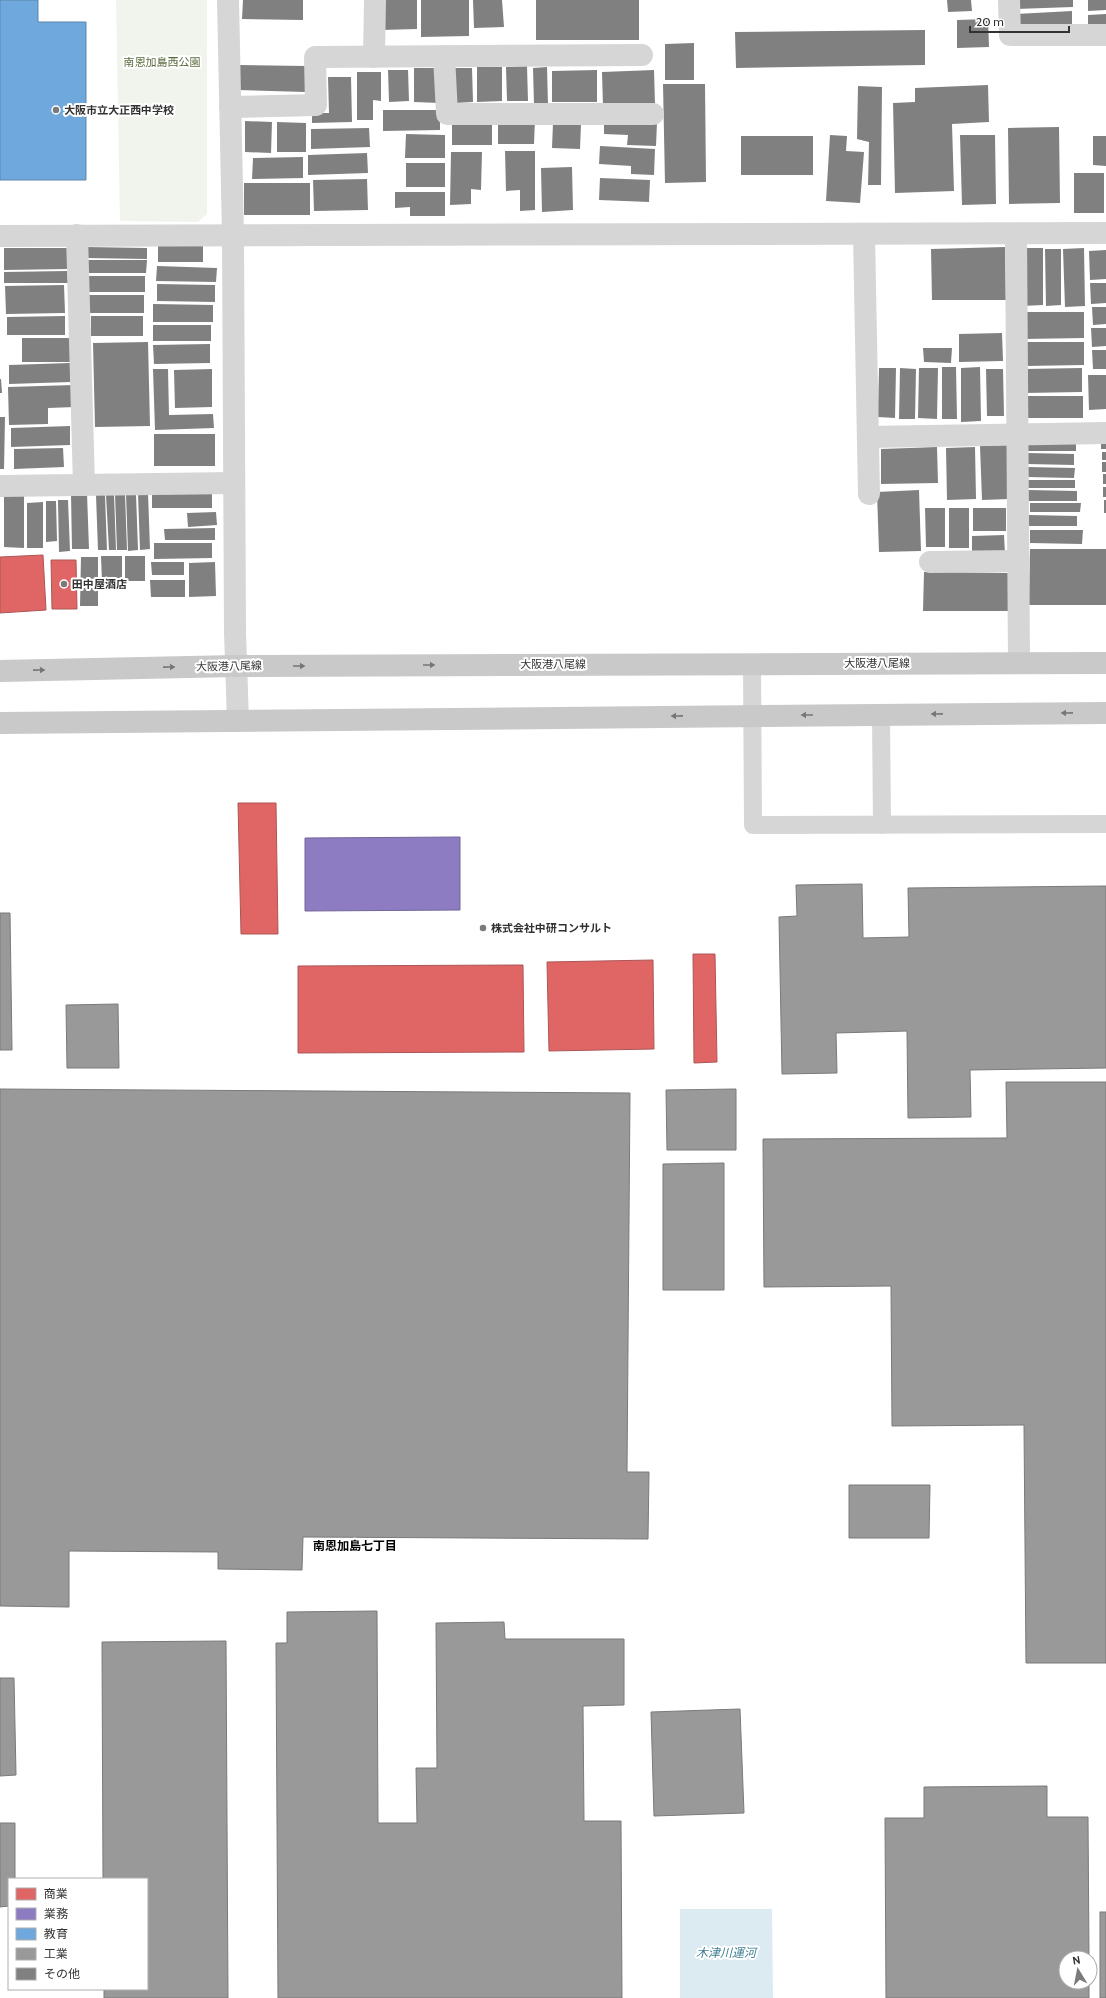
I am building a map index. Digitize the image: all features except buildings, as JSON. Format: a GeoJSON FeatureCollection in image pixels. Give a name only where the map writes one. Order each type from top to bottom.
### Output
{"type":"FeatureCollection","features":[{"type":"Feature","properties":{"kind":"main road","name":"大阪港八尾線"},"geometry":{"type":"LineString","coordinates":[[0,670],[236,666],[1019,662],[1106,663]]}},
{"type":"Feature","properties":{"kind":"main road"},"geometry":{"type":"LineString","coordinates":[[0,723],[1106,713]]}},
{"type":"Feature","properties":{"kind":"street"},"geometry":{"type":"LineString","coordinates":[[228,0],[233,236],[234,483],[238,721]]}},
{"type":"Feature","properties":{"kind":"street"},"geometry":{"type":"LineString","coordinates":[[374,57],[375,0]]}},
{"type":"Feature","properties":{"kind":"street"},"geometry":{"type":"LineString","coordinates":[[1009,0],[1010,35],[1106,35]]}},
{"type":"Feature","properties":{"kind":"street"},"geometry":{"type":"LineString","coordinates":[[230,107],[316,105],[315,57],[642,55]]}},
{"type":"Feature","properties":{"kind":"street"},"geometry":{"type":"LineString","coordinates":[[444,56],[447,114],[653,114]]}},
{"type":"Feature","properties":{"kind":"street"},"geometry":{"type":"LineString","coordinates":[[0,236],[1106,233]]}},
{"type":"Feature","properties":{"kind":"street"},"geometry":{"type":"LineString","coordinates":[[864,234],[869,494]]}},
{"type":"Feature","properties":{"kind":"street"},"geometry":{"type":"LineString","coordinates":[[1016,234],[1019,662]]}},
{"type":"Feature","properties":{"kind":"street"},"geometry":{"type":"LineString","coordinates":[[77,235],[84,485]]}},
{"type":"Feature","properties":{"kind":"street"},"geometry":{"type":"LineString","coordinates":[[868,437],[1106,433]]}},
{"type":"Feature","properties":{"kind":"street"},"geometry":{"type":"LineString","coordinates":[[0,486],[234,483]]}},
{"type":"Feature","properties":{"kind":"street"},"geometry":{"type":"LineString","coordinates":[[930,562],[1019,561]]}},
{"type":"Feature","properties":{"kind":"lane"},"geometry":{"type":"LineString","coordinates":[[752,663],[753,825],[1106,824]]}},
{"type":"Feature","properties":{"kind":"lane"},"geometry":{"type":"LineString","coordinates":[[881,715],[882,825]]}},
{"type":"Feature","properties":{"kind":"green space","name":"南恩加島西公園"},"geometry":{"type":"Polygon","coordinates":[[[116,0],[207,0],[207,214],[198,222],[120,221],[116,0]]]}},
{"type":"Feature","properties":{"kind":"water","name":"木津川運河"},"geometry":{"type":"Polygon","coordinates":[[[680,1909],[772,1909],[773,1998],[680,1998],[680,1909]]]}},
{"type":"Feature","properties":{"kind":"place","name":"大阪市立大正西中学校"},"geometry":{"type":"Point","coordinates":[56,110]}},
{"type":"Feature","properties":{"kind":"place","name":"田中屋酒店"},"geometry":{"type":"Point","coordinates":[64,584]}},
{"type":"Feature","properties":{"kind":"place","name":"株式会社中研コンサルト"},"geometry":{"type":"Point","coordinates":[483,928]}},
{"type":"Feature","properties":{"kind":"district","name":"南恩加島七丁目"},"geometry":{"type":"Point","coordinates":[355,1546]}}]}
